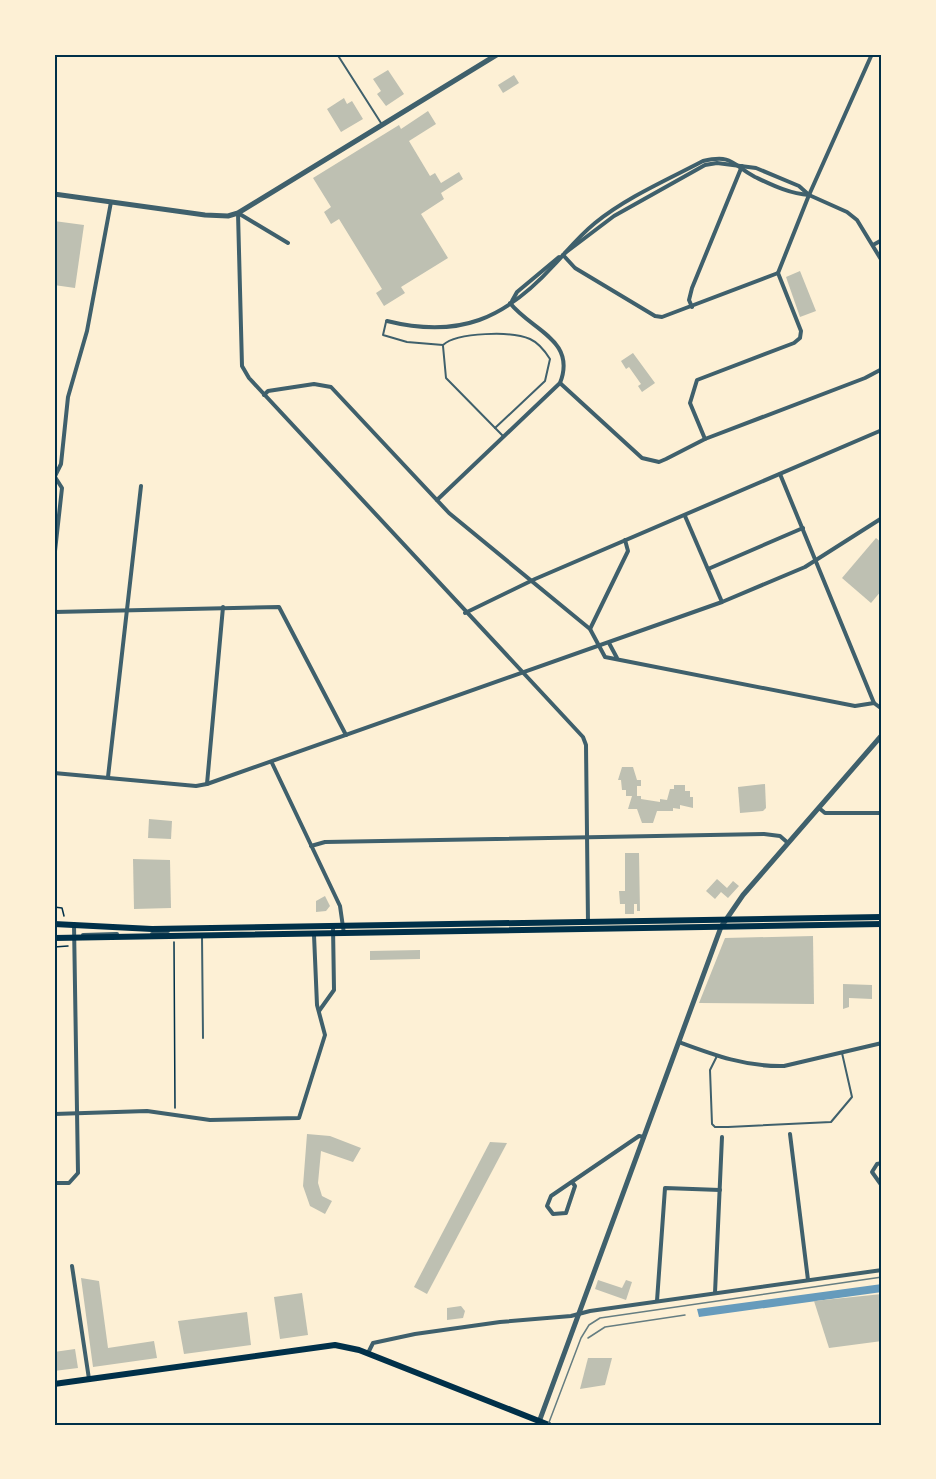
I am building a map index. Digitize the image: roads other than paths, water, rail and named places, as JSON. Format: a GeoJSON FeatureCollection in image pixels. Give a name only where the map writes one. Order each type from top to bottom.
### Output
{"type":"FeatureCollection","features":[{"type":"Feature","properties":{"kind":"main road"},"geometry":{"type":"LineString","coordinates":[[54,924],[119,929],[176,929],[882,917]]}},
{"type":"Feature","properties":{"kind":"main road"},"geometry":{"type":"LineString","coordinates":[[55,939],[882,924]]}},
{"type":"Feature","properties":{"kind":"main road"},"geometry":{"type":"LineString","coordinates":[[54,1384],[335,1345],[368,1354],[549,1425]]}},
{"type":"Feature","properties":{"kind":"street"},"geometry":{"type":"LineString","coordinates":[[54,194],[206,215],[228,216],[238,213],[498,54]]}},
{"type":"Feature","properties":{"kind":"street"},"geometry":{"type":"LineString","coordinates":[[705,439],[690,403],[697,381],[794,343],[800,338],[801,331],[778,273],[809,195],[872,54]]}},
{"type":"Feature","properties":{"kind":"street"},"geometry":{"type":"LineString","coordinates":[[387,321],[422,328],[462,326],[495,315],[553,267],[571,244],[610,212],[703,161],[716,158],[731,160],[742,166],[752,176],[795,194],[809,195]]}},
{"type":"Feature","properties":{"kind":"street"},"geometry":{"type":"LineString","coordinates":[[742,166],[756,168],[799,186],[809,195],[848,212],[857,220],[882,261]]}},
{"type":"Feature","properties":{"kind":"street"},"geometry":{"type":"LineString","coordinates":[[692,307],[689,300],[692,288],[742,166]]}},
{"type":"Feature","properties":{"kind":"street"},"geometry":{"type":"LineString","coordinates":[[54,560],[62,488],[55,477],[61,464],[68,397],[87,331],[111,202]]}},
{"type":"Feature","properties":{"kind":"street"},"geometry":{"type":"LineString","coordinates":[[238,213],[288,243]]}},
{"type":"Feature","properties":{"kind":"street"},"geometry":{"type":"LineString","coordinates":[[238,213],[242,366],[249,378],[465,613],[583,736],[586,745],[588,922]]}},
{"type":"Feature","properties":{"kind":"street"},"geometry":{"type":"LineString","coordinates":[[873,245],[882,240]]}},
{"type":"Feature","properties":{"kind":"street"},"geometry":{"type":"LineString","coordinates":[[563,255],[575,268],[655,316],[662,317],[778,273]]}},
{"type":"Feature","properties":{"kind":"street"},"geometry":{"type":"LineString","coordinates":[[437,500],[560,382],[565,360],[561,350],[542,330],[525,320],[510,303]]}},
{"type":"Feature","properties":{"kind":"street"},"geometry":{"type":"LineString","coordinates":[[560,382],[642,458],[659,462],[705,439],[866,378],[882,369]]}},
{"type":"Feature","properties":{"kind":"street"},"geometry":{"type":"LineString","coordinates":[[264,395],[268,391],[314,384],[331,387],[437,500],[590,629],[605,657],[852,706],[874,703]]}},
{"type":"Feature","properties":{"kind":"street"},"geometry":{"type":"LineString","coordinates":[[465,613],[625,540],[882,430]]}},
{"type":"Feature","properties":{"kind":"street"},"geometry":{"type":"LineString","coordinates":[[780,474],[874,703],[882,709]]}},
{"type":"Feature","properties":{"kind":"street"},"geometry":{"type":"LineString","coordinates":[[108,777],[141,486]]}},
{"type":"Feature","properties":{"kind":"street"},"geometry":{"type":"LineString","coordinates":[[685,516],[722,602]]}},
{"type":"Feature","properties":{"kind":"street"},"geometry":{"type":"LineString","coordinates":[[54,773],[196,786],[207,784],[272,763],[722,602],[816,561],[882,518]]}},
{"type":"Feature","properties":{"kind":"street"},"geometry":{"type":"LineString","coordinates":[[708,569],[802,528]]}},
{"type":"Feature","properties":{"kind":"street"},"geometry":{"type":"LineString","coordinates":[[590,629],[628,551],[625,540]]}},
{"type":"Feature","properties":{"kind":"street"},"geometry":{"type":"LineString","coordinates":[[54,612],[276,606],[282,610],[346,735]]}},
{"type":"Feature","properties":{"kind":"street"},"geometry":{"type":"LineString","coordinates":[[207,784],[224,607]]}},
{"type":"Feature","properties":{"kind":"street"},"geometry":{"type":"LineString","coordinates":[[609,643],[618,659]]}},
{"type":"Feature","properties":{"kind":"street"},"geometry":{"type":"LineString","coordinates":[[539,1423],[725,918],[882,735]]}},
{"type":"Feature","properties":{"kind":"street"},"geometry":{"type":"LineString","coordinates":[[272,763],[340,906],[344,934]]}},
{"type":"Feature","properties":{"kind":"street"},"geometry":{"type":"LineString","coordinates":[[819,808],[825,813],[882,813]]}},
{"type":"Feature","properties":{"kind":"street"},"geometry":{"type":"LineString","coordinates":[[311,846],[325,842],[764,834],[780,836],[788,843]]}},
{"type":"Feature","properties":{"kind":"street"},"geometry":{"type":"LineString","coordinates":[[588,922],[600,929]]}},
{"type":"Feature","properties":{"kind":"street"},"geometry":{"type":"LineString","coordinates":[[559,930],[583,926],[588,922]]}},
{"type":"Feature","properties":{"kind":"street"},"geometry":{"type":"LineString","coordinates":[[54,1183],[69,1182],[78,1173],[74,924]]}},
{"type":"Feature","properties":{"kind":"street"},"geometry":{"type":"LineString","coordinates":[[318,1012],[334,990],[333,926]]}},
{"type":"Feature","properties":{"kind":"street"},"geometry":{"type":"LineString","coordinates":[[74,938],[89,934],[152,934],[176,929]]}},
{"type":"Feature","properties":{"kind":"street"},"geometry":{"type":"LineString","coordinates":[[54,1114],[147,1111],[210,1120],[298,1118],[325,1035],[318,1012],[314,934]]}},
{"type":"Feature","properties":{"kind":"street"},"geometry":{"type":"LineString","coordinates":[[679,1042],[737,1062],[768,1066],[784,1066],[882,1043]]}},
{"type":"Feature","properties":{"kind":"street"},"geometry":{"type":"LineString","coordinates":[[790,1134],[808,1280]]}},
{"type":"Feature","properties":{"kind":"street"},"geometry":{"type":"LineString","coordinates":[[572,1182],[575,1186],[566,1213],[554,1214],[549,1211],[548,1200],[572,1182],[639,1136],[644,1137]]}},
{"type":"Feature","properties":{"kind":"street"},"geometry":{"type":"LineString","coordinates":[[715,1293],[722,1137]]}},
{"type":"Feature","properties":{"kind":"street"},"geometry":{"type":"LineString","coordinates":[[882,1163],[877,1164],[872,1172],[882,1186]]}},
{"type":"Feature","properties":{"kind":"street"},"geometry":{"type":"LineString","coordinates":[[657,1301],[665,1188],[720,1190]]}},
{"type":"Feature","properties":{"kind":"street"},"geometry":{"type":"LineString","coordinates":[[72,1266],[89,1379]]}},
{"type":"Feature","properties":{"kind":"street"},"geometry":{"type":"LineString","coordinates":[[368,1354],[373,1343],[379,1341],[500,1322],[517,1322],[882,1270]]}},
{"type":"Feature","properties":{"kind":"lane"},"geometry":{"type":"LineString","coordinates":[[337,54],[383,125]]}},
{"type":"Feature","properties":{"kind":"lane"},"geometry":{"type":"LineString","coordinates":[[387,321],[383,333],[386,337],[407,342],[443,345],[449,341],[478,335],[514,334],[530,339],[545,351],[550,359],[545,381],[495,428]]}},
{"type":"Feature","properties":{"kind":"lane"},"geometry":{"type":"LineString","coordinates":[[443,345],[446,378],[503,436]]}},
{"type":"Feature","properties":{"kind":"lane"},"geometry":{"type":"LineString","coordinates":[[202,936],[203,1038]]}},
{"type":"Feature","properties":{"kind":"lane"},"geometry":{"type":"LineString","coordinates":[[717,1056],[710,1070],[712,1124],[716,1127],[728,1127],[831,1122],[852,1097],[843,1053]]}},
{"type":"Feature","properties":{"kind":"water"},"geometry":{"type":"Polygon","coordinates":[[[882,1284],[882,1292],[699,1317],[697,1309],[882,1284]]]}},
{"type":"Feature","properties":{"kind":"tram line"},"geometry":{"type":"LineString","coordinates":[[548,1425],[581,1338],[589,1325],[600,1318],[882,1277]]}},
{"type":"Feature","properties":{"kind":"tram line"},"geometry":{"type":"LineString","coordinates":[[588,1338],[605,1327],[685,1315]]}}]}
